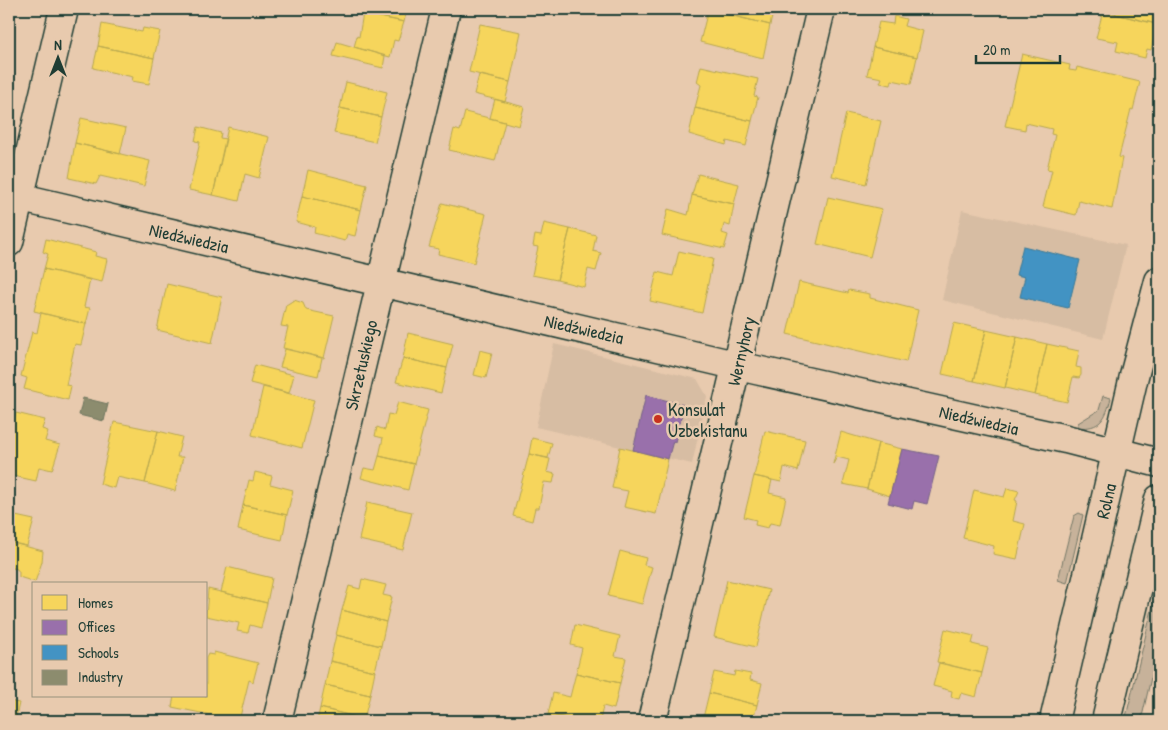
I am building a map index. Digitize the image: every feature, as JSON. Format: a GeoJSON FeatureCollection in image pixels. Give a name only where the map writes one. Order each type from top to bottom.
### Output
{"type":"FeatureCollection","features":[{"type":"Feature","properties":{"kind":"street"},"geometry":{"type":"LineString","coordinates":[[9,242],[14,196],[64,9]]}},
{"type":"Feature","properties":{"kind":"street","name":"Skrzetuskiego"},"geometry":{"type":"LineString","coordinates":[[277,721],[446,9]]}},
{"type":"Feature","properties":{"kind":"street","name":"Wernyhory"},"geometry":{"type":"LineString","coordinates":[[652,721],[738,366],[821,9]]}},
{"type":"Feature","properties":{"kind":"street","name":"Niedźwiedzia"},"geometry":{"type":"LineString","coordinates":[[14,196],[156,231],[738,366],[1117,451],[1159,463]]}},
{"type":"Feature","properties":{"kind":"street","name":"Rolna"},"geometry":{"type":"LineString","coordinates":[[1054,721],[1159,281]]}},
{"type":"Feature","properties":{"kind":"street"},"geometry":{"type":"LineString","coordinates":[[1106,721],[1159,499]]}},
{"type":"Feature","properties":{"kind":"shaded area"},"geometry":{"type":"Polygon","coordinates":[[[962,210],[1126,245],[1103,339],[942,300],[962,210]]]}},
{"type":"Feature","properties":{"kind":"shaded area"},"geometry":{"type":"Polygon","coordinates":[[[554,344],[697,379],[707,396],[692,464],[536,427],[554,344]]]}},
{"type":"Feature","properties":{"kind":"shaded area"},"geometry":{"type":"Polygon","coordinates":[[[1103,396],[1111,398],[1107,411],[1101,421],[1092,427],[1078,427],[1078,423],[1099,410],[1103,396]]]}},
{"type":"Feature","properties":{"kind":"shaded area"},"geometry":{"type":"Polygon","coordinates":[[[1079,513],[1083,515],[1067,583],[1058,580],[1074,516],[1079,513]]]}},
{"type":"Feature","properties":{"kind":"shaded area"},"geometry":{"type":"Polygon","coordinates":[[[1159,580],[1159,643],[1141,721],[1125,721],[1159,580]]]}},
{"type":"Feature","properties":{"kind":"building: Homes"},"geometry":{"type":"Polygon","coordinates":[[[351,9],[407,9],[404,22],[350,11],[351,9]]]}},
{"type":"Feature","properties":{"kind":"building: Homes"},"geometry":{"type":"Polygon","coordinates":[[[708,9],[774,9],[770,25],[708,9]]]}},
{"type":"Feature","properties":{"kind":"building: Homes"},"geometry":{"type":"Polygon","coordinates":[[[1117,9],[1159,9],[1159,12],[1156,24],[1115,14],[1117,9]]]}},
{"type":"Feature","properties":{"kind":"building: Homes"},"geometry":{"type":"Polygon","coordinates":[[[708,10],[770,25],[763,58],[700,42],[708,10]]]}},
{"type":"Feature","properties":{"kind":"building: Homes"},"geometry":{"type":"Polygon","coordinates":[[[1103,11],[1157,24],[1151,50],[1147,49],[1145,58],[1116,51],[1118,42],[1096,38],[1103,11]]]}},
{"type":"Feature","properties":{"kind":"building: Homes"},"geometry":{"type":"Polygon","coordinates":[[[363,13],[404,22],[398,41],[394,40],[390,57],[354,47],[357,36],[359,37],[363,13]]]}},
{"type":"Feature","properties":{"kind":"building: Homes"},"geometry":{"type":"Polygon","coordinates":[[[894,16],[906,19],[904,26],[923,31],[917,57],[873,47],[879,22],[893,24],[894,16]]]}},
{"type":"Feature","properties":{"kind":"building: Homes"},"geometry":{"type":"Polygon","coordinates":[[[102,24],[142,32],[143,28],[160,31],[154,58],[98,46],[102,24]]]}},
{"type":"Feature","properties":{"kind":"building: Homes"},"geometry":{"type":"Polygon","coordinates":[[[480,24],[521,32],[510,82],[469,72],[480,24]]]}},
{"type":"Feature","properties":{"kind":"building: Homes"},"geometry":{"type":"Polygon","coordinates":[[[337,42],[385,56],[383,68],[333,56],[337,42]]]}},
{"type":"Feature","properties":{"kind":"building: Homes"},"geometry":{"type":"Polygon","coordinates":[[[98,46],[154,58],[149,84],[132,81],[133,77],[93,68],[98,46]]]}},
{"type":"Feature","properties":{"kind":"building: Homes"},"geometry":{"type":"Polygon","coordinates":[[[873,47],[917,57],[911,84],[892,80],[891,85],[880,83],[882,78],[867,75],[873,47]]]}},
{"type":"Feature","properties":{"kind":"building: Homes"},"geometry":{"type":"Polygon","coordinates":[[[1022,54],[1070,65],[1069,70],[1076,71],[1077,67],[1140,82],[1119,157],[1122,158],[1112,209],[1079,201],[1076,215],[1043,207],[1052,170],[1047,169],[1055,135],[1051,134],[1052,129],[1026,123],[1025,130],[1005,126],[1022,54]]]}},
{"type":"Feature","properties":{"kind":"building: Homes"},"geometry":{"type":"Polygon","coordinates":[[[701,66],[758,79],[754,96],[758,97],[752,121],[695,108],[701,85],[697,82],[701,66]]]}},
{"type":"Feature","properties":{"kind":"building: Homes"},"geometry":{"type":"Polygon","coordinates":[[[479,75],[510,82],[505,102],[474,94],[479,75]]]}},
{"type":"Feature","properties":{"kind":"building: Homes"},"geometry":{"type":"Polygon","coordinates":[[[346,82],[387,92],[381,117],[340,108],[346,82]]]}},
{"type":"Feature","properties":{"kind":"building: Homes"},"geometry":{"type":"Polygon","coordinates":[[[495,99],[524,107],[519,126],[490,118],[495,99]]]}},
{"type":"Feature","properties":{"kind":"building: Homes"},"geometry":{"type":"Polygon","coordinates":[[[340,108],[381,117],[375,142],[334,133],[340,108]]]}},
{"type":"Feature","properties":{"kind":"building: Homes"},"geometry":{"type":"Polygon","coordinates":[[[695,108],[752,121],[746,146],[727,141],[726,145],[689,134],[695,108]]]}},
{"type":"Feature","properties":{"kind":"building: Homes"},"geometry":{"type":"Polygon","coordinates":[[[465,112],[505,122],[495,161],[449,150],[454,129],[460,131],[465,112]]]}},
{"type":"Feature","properties":{"kind":"building: Homes"},"geometry":{"type":"Polygon","coordinates":[[[846,113],[881,121],[866,184],[832,176],[846,113]]]}},
{"type":"Feature","properties":{"kind":"building: Homes"},"geometry":{"type":"Polygon","coordinates":[[[81,118],[126,128],[120,154],[75,143],[81,118]]]}},
{"type":"Feature","properties":{"kind":"building: Homes"},"geometry":{"type":"Polygon","coordinates":[[[198,127],[221,133],[220,138],[226,139],[213,195],[189,190],[200,142],[195,141],[198,127]]]}},
{"type":"Feature","properties":{"kind":"building: Homes"},"geometry":{"type":"Polygon","coordinates":[[[228,127],[269,137],[259,178],[245,174],[239,201],[213,195],[228,127]]]}},
{"type":"Feature","properties":{"kind":"building: Homes"},"geometry":{"type":"Polygon","coordinates":[[[75,143],[150,161],[144,186],[100,176],[96,184],[69,178],[75,143]]]}},
{"type":"Feature","properties":{"kind":"building: Homes"},"geometry":{"type":"Polygon","coordinates":[[[308,170],[367,185],[361,210],[302,196],[308,170]]]}},
{"type":"Feature","properties":{"kind":"building: Homes"},"geometry":{"type":"Polygon","coordinates":[[[698,174],[739,184],[734,204],[692,195],[698,174]]]}},
{"type":"Feature","properties":{"kind":"building: Homes"},"geometry":{"type":"Polygon","coordinates":[[[692,195],[734,204],[730,226],[724,224],[722,233],[728,235],[724,249],[662,235],[668,209],[688,215],[692,195]]]}},
{"type":"Feature","properties":{"kind":"building: Homes"},"geometry":{"type":"Polygon","coordinates":[[[302,196],[361,210],[355,236],[347,234],[345,241],[314,233],[315,227],[296,222],[302,196]]]}},
{"type":"Feature","properties":{"kind":"building: Homes"},"geometry":{"type":"Polygon","coordinates":[[[828,197],[882,209],[870,257],[817,244],[828,197]]]}},
{"type":"Feature","properties":{"kind":"building: Homes"},"geometry":{"type":"Polygon","coordinates":[[[442,203],[486,214],[474,263],[438,254],[439,249],[429,247],[442,203]]]}},
{"type":"Feature","properties":{"kind":"building: Homes"},"geometry":{"type":"Polygon","coordinates":[[[544,223],[570,229],[557,280],[532,275],[538,247],[533,246],[535,235],[541,236],[544,223]]]}},
{"type":"Feature","properties":{"kind":"building: Homes"},"geometry":{"type":"Polygon","coordinates":[[[570,229],[596,235],[593,251],[601,253],[596,271],[588,269],[584,287],[557,280],[570,229]]]}},
{"type":"Feature","properties":{"kind":"building: Homes"},"geometry":{"type":"Polygon","coordinates":[[[46,239],[96,252],[95,256],[107,259],[102,282],[44,269],[48,254],[43,252],[46,239]]]}},
{"type":"Feature","properties":{"kind":"building: Homes"},"geometry":{"type":"Polygon","coordinates":[[[679,251],[713,259],[702,313],[650,301],[657,272],[673,276],[679,251]]]}},
{"type":"Feature","properties":{"kind":"building: Homes"},"geometry":{"type":"Polygon","coordinates":[[[44,269],[90,280],[84,307],[90,308],[86,324],[34,311],[44,269]]]}},
{"type":"Feature","properties":{"kind":"building: Homes"},"geometry":{"type":"Polygon","coordinates":[[[799,282],[848,293],[849,290],[870,294],[870,298],[918,310],[906,362],[787,334],[799,282]]]}},
{"type":"Feature","properties":{"kind":"building: Homes"},"geometry":{"type":"Polygon","coordinates":[[[167,284],[222,297],[212,343],[157,330],[167,284]]]}},
{"type":"Feature","properties":{"kind":"building: Homes"},"geometry":{"type":"Polygon","coordinates":[[[294,300],[303,303],[306,310],[334,316],[324,358],[283,348],[288,327],[281,326],[286,305],[294,300]]]}},
{"type":"Feature","properties":{"kind":"building: Homes"},"geometry":{"type":"Polygon","coordinates":[[[41,313],[86,324],[81,345],[75,344],[66,385],[71,386],[68,400],[24,389],[27,378],[21,376],[32,332],[37,333],[41,313]]]}},
{"type":"Feature","properties":{"kind":"building: Homes"},"geometry":{"type":"Polygon","coordinates":[[[954,323],[986,330],[974,381],[942,374],[954,323]]]}},
{"type":"Feature","properties":{"kind":"building: Homes"},"geometry":{"type":"Polygon","coordinates":[[[986,330],[1017,337],[1005,388],[974,381],[986,330]]]}},
{"type":"Feature","properties":{"kind":"building: Homes"},"geometry":{"type":"Polygon","coordinates":[[[408,333],[453,344],[447,368],[403,358],[408,333]]]}},
{"type":"Feature","properties":{"kind":"building: Homes"},"geometry":{"type":"Polygon","coordinates":[[[1017,337],[1047,344],[1035,395],[1005,388],[1017,337]]]}},
{"type":"Feature","properties":{"kind":"building: Homes"},"geometry":{"type":"Polygon","coordinates":[[[1047,344],[1079,351],[1076,367],[1081,368],[1081,375],[1079,378],[1073,377],[1067,402],[1035,395],[1047,344]]]}},
{"type":"Feature","properties":{"kind":"building: Homes"},"geometry":{"type":"Polygon","coordinates":[[[285,349],[322,358],[318,376],[280,367],[285,349]]]}},
{"type":"Feature","properties":{"kind":"building: Homes"},"geometry":{"type":"Polygon","coordinates":[[[480,350],[492,353],[486,378],[474,375],[480,350]]]}},
{"type":"Feature","properties":{"kind":"building: Homes"},"geometry":{"type":"Polygon","coordinates":[[[403,358],[447,368],[441,393],[396,382],[403,358]]]}},
{"type":"Feature","properties":{"kind":"building: Homes"},"geometry":{"type":"Polygon","coordinates":[[[255,365],[294,375],[289,393],[250,383],[255,365]]]}},
{"type":"Feature","properties":{"kind":"building: Homes"},"geometry":{"type":"Polygon","coordinates":[[[263,387],[314,400],[302,448],[252,435],[263,387]]]}},
{"type":"Feature","properties":{"kind":"building: Homes"},"geometry":{"type":"Polygon","coordinates":[[[398,402],[428,410],[414,464],[379,456],[383,438],[375,436],[377,427],[385,430],[388,414],[394,415],[398,402]]]}},
{"type":"Feature","properties":{"kind":"building: Homes"},"geometry":{"type":"Polygon","coordinates":[[[16,413],[45,420],[42,429],[48,431],[45,441],[60,445],[52,470],[39,467],[36,481],[9,475],[9,432],[16,413]]]}},
{"type":"Feature","properties":{"kind":"building: Homes"},"geometry":{"type":"Polygon","coordinates":[[[114,422],[158,431],[145,483],[117,477],[114,488],[100,484],[114,422]]]}},
{"type":"Feature","properties":{"kind":"building: Homes"},"geometry":{"type":"Polygon","coordinates":[[[158,431],[182,437],[177,457],[183,457],[175,491],[145,483],[158,431]]]}},
{"type":"Feature","properties":{"kind":"building: Homes"},"geometry":{"type":"Polygon","coordinates":[[[765,431],[805,440],[798,471],[784,467],[781,482],[754,476],[765,431]]]}},
{"type":"Feature","properties":{"kind":"building: Homes"},"geometry":{"type":"Polygon","coordinates":[[[841,432],[878,443],[867,489],[843,484],[849,460],[837,457],[833,464],[841,432]]]}},
{"type":"Feature","properties":{"kind":"building: Homes"},"geometry":{"type":"Polygon","coordinates":[[[532,438],[552,443],[548,458],[529,454],[532,438]]]}},
{"type":"Feature","properties":{"kind":"building: Homes"},"geometry":{"type":"Polygon","coordinates":[[[878,443],[902,449],[890,496],[867,489],[878,443]]]}},
{"type":"Feature","properties":{"kind":"building: Homes"},"geometry":{"type":"Polygon","coordinates":[[[620,447],[668,459],[656,514],[624,507],[628,491],[612,488],[620,447]]]}},
{"type":"Feature","properties":{"kind":"building: Homes"},"geometry":{"type":"Polygon","coordinates":[[[529,454],[550,459],[547,472],[555,474],[553,483],[544,482],[539,508],[535,508],[532,521],[513,516],[529,454]]]}},
{"type":"Feature","properties":{"kind":"building: Homes"},"geometry":{"type":"Polygon","coordinates":[[[379,456],[414,464],[408,490],[361,478],[364,468],[375,470],[379,456]]]}},
{"type":"Feature","properties":{"kind":"building: Homes"},"geometry":{"type":"Polygon","coordinates":[[[255,472],[272,476],[270,484],[293,490],[287,515],[243,505],[249,480],[253,481],[255,472]]]}},
{"type":"Feature","properties":{"kind":"building: Homes"},"geometry":{"type":"Polygon","coordinates":[[[754,476],[772,480],[769,493],[786,497],[780,525],[770,523],[768,528],[755,525],[756,520],[744,517],[754,476]]]}},
{"type":"Feature","properties":{"kind":"building: Homes"},"geometry":{"type":"Polygon","coordinates":[[[1007,488],[1019,491],[1015,500],[1017,501],[1013,521],[1025,524],[1017,559],[993,554],[994,546],[963,538],[974,490],[1004,497],[1007,488]]]}},
{"type":"Feature","properties":{"kind":"building: Homes"},"geometry":{"type":"Polygon","coordinates":[[[367,502],[412,512],[403,550],[359,540],[367,502]]]}},
{"type":"Feature","properties":{"kind":"building: Homes"},"geometry":{"type":"Polygon","coordinates":[[[9,505],[13,506],[11,515],[34,520],[27,546],[9,542],[9,505]]]}},
{"type":"Feature","properties":{"kind":"building: Homes"},"geometry":{"type":"Polygon","coordinates":[[[243,505],[287,515],[282,540],[238,530],[243,505]]]}},
{"type":"Feature","properties":{"kind":"building: Homes"},"geometry":{"type":"Polygon","coordinates":[[[9,542],[43,551],[42,562],[35,582],[19,577],[17,569],[9,567],[9,542]]]}},
{"type":"Feature","properties":{"kind":"building: Homes"},"geometry":{"type":"Polygon","coordinates":[[[620,551],[646,558],[644,565],[652,567],[642,604],[608,596],[620,551]]]}},
{"type":"Feature","properties":{"kind":"building: Homes"},"geometry":{"type":"Polygon","coordinates":[[[227,567],[272,578],[267,603],[221,592],[227,567]]]}},
{"type":"Feature","properties":{"kind":"building: Homes"},"geometry":{"type":"Polygon","coordinates":[[[362,579],[386,585],[383,595],[392,597],[386,622],[342,610],[349,586],[360,589],[362,579]]]}},
{"type":"Feature","properties":{"kind":"building: Homes"},"geometry":{"type":"Polygon","coordinates":[[[727,580],[769,590],[756,647],[714,637],[727,580]]]}},
{"type":"Feature","properties":{"kind":"building: Homes"},"geometry":{"type":"Polygon","coordinates":[[[208,589],[267,603],[261,628],[250,625],[248,633],[237,631],[239,623],[208,616],[208,589]]]}},
{"type":"Feature","properties":{"kind":"building: Homes"},"geometry":{"type":"Polygon","coordinates":[[[342,610],[386,622],[381,646],[336,635],[342,610]]]}},
{"type":"Feature","properties":{"kind":"building: Homes"},"geometry":{"type":"Polygon","coordinates":[[[9,615],[15,617],[9,642],[9,615]]]}},
{"type":"Feature","properties":{"kind":"building: Homes"},"geometry":{"type":"Polygon","coordinates":[[[575,625],[620,636],[615,656],[626,658],[620,683],[576,673],[582,648],[571,645],[575,625]]]}},
{"type":"Feature","properties":{"kind":"building: Homes"},"geometry":{"type":"Polygon","coordinates":[[[945,629],[974,636],[972,644],[988,648],[982,673],[937,662],[945,629]]]}},
{"type":"Feature","properties":{"kind":"building: Homes"},"geometry":{"type":"Polygon","coordinates":[[[336,635],[381,646],[375,671],[330,661],[336,635]]]}},
{"type":"Feature","properties":{"kind":"building: Homes"},"geometry":{"type":"Polygon","coordinates":[[[214,652],[258,663],[253,682],[249,680],[239,721],[172,707],[174,698],[208,698],[208,654],[214,655],[214,652]]]}},
{"type":"Feature","properties":{"kind":"building: Homes"},"geometry":{"type":"Polygon","coordinates":[[[330,661],[375,671],[370,695],[325,685],[330,661]]]}},
{"type":"Feature","properties":{"kind":"building: Homes"},"geometry":{"type":"Polygon","coordinates":[[[939,663],[982,673],[976,697],[961,693],[959,699],[951,697],[952,691],[933,686],[939,663]]]}},
{"type":"Feature","properties":{"kind":"building: Homes"},"geometry":{"type":"Polygon","coordinates":[[[735,671],[751,674],[750,680],[762,683],[757,705],[709,693],[714,672],[734,676],[735,671]]]}},
{"type":"Feature","properties":{"kind":"building: Homes"},"geometry":{"type":"Polygon","coordinates":[[[576,673],[620,683],[614,709],[603,706],[600,721],[580,721],[548,714],[553,693],[570,697],[576,673]]]}},
{"type":"Feature","properties":{"kind":"building: Homes"},"geometry":{"type":"Polygon","coordinates":[[[325,685],[370,695],[364,719],[320,708],[325,685]]]}},
{"type":"Feature","properties":{"kind":"building: Homes"},"geometry":{"type":"Polygon","coordinates":[[[709,693],[757,705],[753,721],[716,721],[703,718],[709,693]]]}},
{"type":"Feature","properties":{"kind":"building: Homes"},"geometry":{"type":"Polygon","coordinates":[[[9,701],[19,703],[16,717],[23,718],[22,721],[9,721],[9,701]]]}},
{"type":"Feature","properties":{"kind":"building: Homes"},"geometry":{"type":"Polygon","coordinates":[[[320,708],[364,719],[363,721],[317,721],[320,708]]]}},
{"type":"Feature","properties":{"kind":"building: Homes"},"geometry":{"type":"Polygon","coordinates":[[[548,714],[580,721],[546,721],[548,714]]]}},
{"type":"Feature","properties":{"kind":"building: Offices"},"geometry":{"type":"Polygon","coordinates":[[[646,395],[684,405],[675,442],[673,441],[668,459],[633,450],[646,395]]]}},
{"type":"Feature","properties":{"kind":"building: Offices"},"geometry":{"type":"Polygon","coordinates":[[[902,449],[939,456],[927,504],[914,501],[912,509],[888,503],[902,449]]]}},
{"type":"Feature","properties":{"kind":"building: Schools"},"geometry":{"type":"Polygon","coordinates":[[[1023,246],[1080,260],[1068,308],[1020,297],[1025,277],[1016,275],[1023,246]]]}},
{"type":"Feature","properties":{"kind":"building: Industry"},"geometry":{"type":"Polygon","coordinates":[[[83,398],[108,404],[104,421],[79,415],[83,398]]]}},
{"type":"Feature","properties":{"kind":"place","name":"Konsulat Uzbekistanu"},"geometry":{"type":"Point","coordinates":[658,419]}}]}
